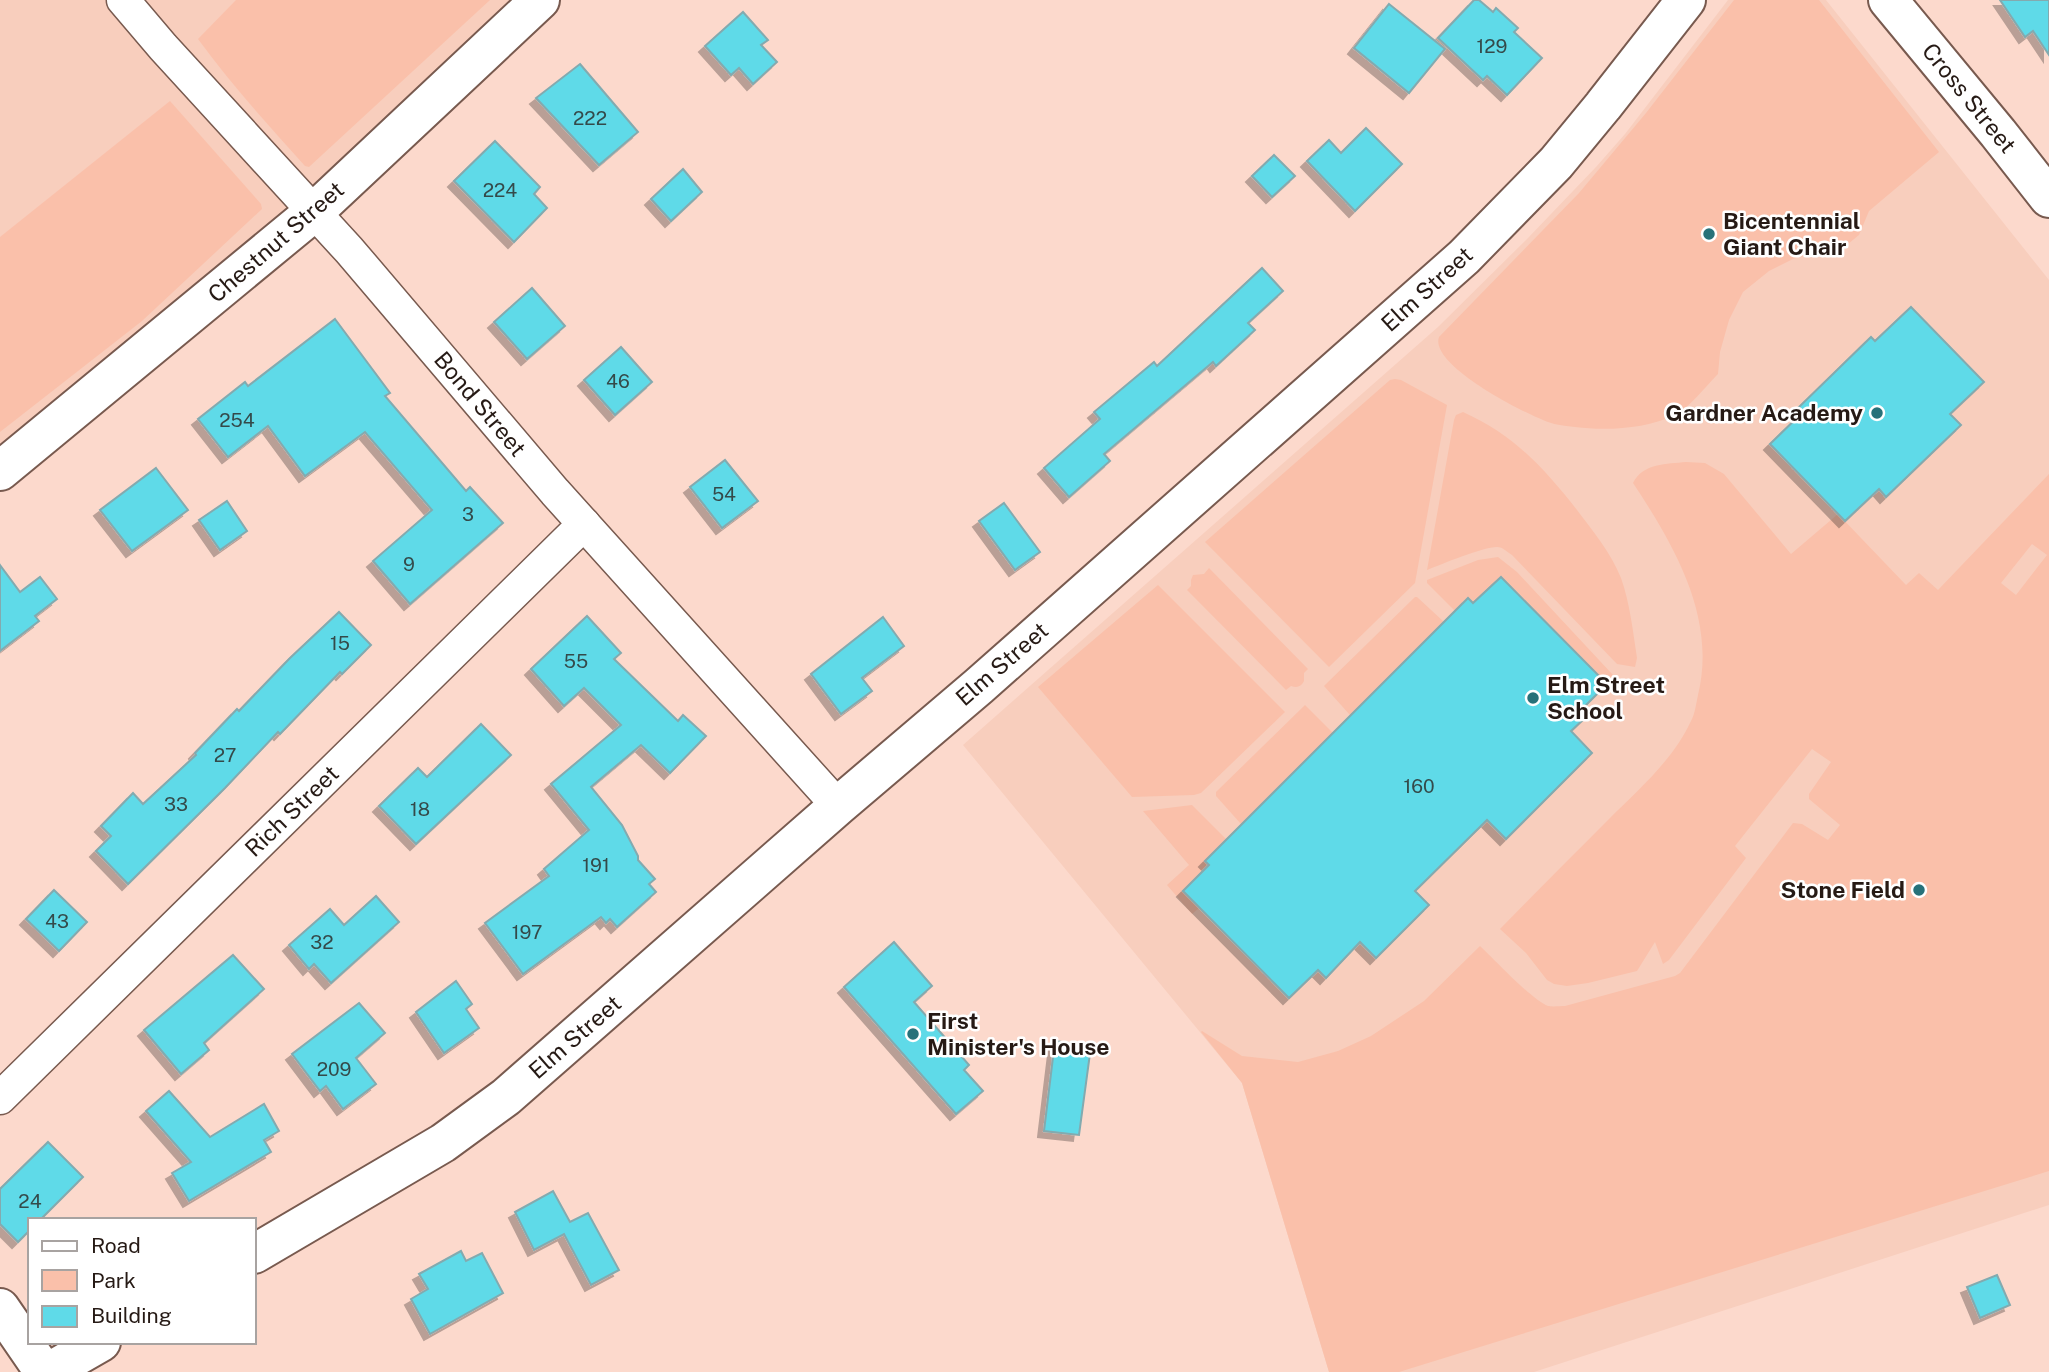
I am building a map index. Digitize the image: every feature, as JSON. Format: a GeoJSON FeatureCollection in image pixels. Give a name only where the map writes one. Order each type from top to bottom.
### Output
{"type":"FeatureCollection","features":[{"type":"Feature","properties":{"kind":"street","name":"Bond Street"},"geometry":{"type":"LineString","coordinates":[[123,0],[314,212],[584,524],[838,806]]}},
{"type":"Feature","properties":{"kind":"street","name":"Chestnut Street"},"geometry":{"type":"LineString","coordinates":[[0,471],[314,212],[540,0]]}},
{"type":"Feature","properties":{"kind":"street","name":"Elm Street"},"geometry":{"type":"LineString","coordinates":[[256,1253],[443,1143],[482,1116],[564,1048],[838,806],[979,686],[1464,257],[1556,163],[1686,0]]}},
{"type":"Feature","properties":{"kind":"street","name":"Cross Street"},"geometry":{"type":"LineString","coordinates":[[1888,0],[2049,198]]}},
{"type":"Feature","properties":{"kind":"street","name":"Rich Street"},"geometry":{"type":"LineString","coordinates":[[0,1098],[584,524]]}},
{"type":"Feature","properties":{"kind":"street"},"geometry":{"type":"LineString","coordinates":[[0,1308],[28,1340]]}},
{"type":"Feature","properties":{"kind":"street"},"geometry":{"type":"LineString","coordinates":[[32,1344],[55,1370],[98,1344]]}},
{"type":"Feature","properties":{"kind":"shaded area"},"geometry":{"type":"Polygon","coordinates":[[[0,0],[520,0],[317,189],[0,458],[0,0]]]}},
{"type":"Feature","properties":{"kind":"shaded area","name":"Elm Street School"},"geometry":{"type":"Polygon","coordinates":[[[1728,0],[1826,0],[2049,280],[2049,1205],[1534,1372],[1329,1372],[1242,1083],[963,745],[1438,327],[1596,167],[1625,134],[1728,0]]]}},
{"type":"Feature","properties":{"kind":"green space"},"geometry":{"type":"Polygon","coordinates":[[[236,0],[490,0],[309,167],[305,166],[250,104],[198,39],[236,0]]]}},
{"type":"Feature","properties":{"kind":"green space"},"geometry":{"type":"Polygon","coordinates":[[[1734,0],[1819,0],[1939,152],[1869,211],[1859,235],[1848,244],[1793,259],[1769,271],[1743,292],[1729,320],[1720,352],[1718,374],[1675,415],[1626,428],[1565,426],[1536,417],[1481,387],[1449,361],[1440,348],[1439,337],[1579,193],[1646,113],[1734,0]]]}},
{"type":"Feature","properties":{"kind":"green space"},"geometry":{"type":"Polygon","coordinates":[[[170,101],[261,204],[262,209],[142,321],[0,432],[0,237],[170,101]]]}},
{"type":"Feature","properties":{"kind":"green space"},"geometry":{"type":"Polygon","coordinates":[[[1395,379],[1447,405],[1415,583],[1329,667],[1205,542],[1390,380],[1395,379]]]}},
{"type":"Feature","properties":{"kind":"green space"},"geometry":{"type":"Polygon","coordinates":[[[1463,412],[1498,431],[1539,466],[1601,542],[1617,569],[1624,588],[1637,658],[1635,667],[1617,664],[1512,555],[1501,548],[1482,550],[1427,570],[1454,420],[1456,415],[1463,412]]]}},
{"type":"Feature","properties":{"kind":"green space"},"geometry":{"type":"Polygon","coordinates":[[[1686,462],[1705,463],[1724,474],[1791,554],[1838,514],[1906,585],[1919,573],[1938,590],[2049,474],[2049,1171],[1399,1372],[1329,1372],[1242,1083],[1201,1032],[1242,1056],[1298,1062],[1338,1051],[1371,1036],[1424,1001],[1480,946],[1541,1003],[1548,1006],[1565,1006],[1675,976],[1680,973],[1793,823],[1802,824],[1828,840],[1840,825],[1809,799],[1809,794],[1831,762],[1812,749],[1735,846],[1746,858],[1669,960],[1663,964],[1655,942],[1637,971],[1588,983],[1567,986],[1554,984],[1547,980],[1526,953],[1500,929],[1654,773],[1675,749],[1692,718],[1702,666],[1702,638],[1697,610],[1677,557],[1633,483],[1637,476],[1649,468],[1686,462]],[[2032,544],[2001,583],[2016,595],[2047,555],[2032,544]]]}},
{"type":"Feature","properties":{"kind":"green space"},"geometry":{"type":"Polygon","coordinates":[[[1498,557],[1517,572],[1613,675],[1607,684],[1501,577],[1473,603],[1468,598],[1455,611],[1427,583],[1427,580],[1478,560],[1498,557]]]}},
{"type":"Feature","properties":{"kind":"green space"},"geometry":{"type":"Polygon","coordinates":[[[1209,568],[1308,669],[1300,686],[1291,686],[1286,690],[1187,590],[1191,586],[1193,575],[1204,574],[1209,568]]]}},
{"type":"Feature","properties":{"kind":"green space"},"geometry":{"type":"Polygon","coordinates":[[[1158,585],[1285,712],[1201,793],[1132,797],[1038,687],[1158,585]]]}},
{"type":"Feature","properties":{"kind":"green space"},"geometry":{"type":"Polygon","coordinates":[[[1415,597],[1444,622],[1350,715],[1324,686],[1415,597]]]}},
{"type":"Feature","properties":{"kind":"green space"},"geometry":{"type":"Polygon","coordinates":[[[1305,705],[1333,733],[1241,824],[1216,796],[1216,792],[1305,705]]]}},
{"type":"Feature","properties":{"kind":"green space"},"geometry":{"type":"Polygon","coordinates":[[[1192,805],[1226,839],[1205,860],[1209,865],[1183,891],[1199,908],[1192,914],[1167,885],[1189,865],[1143,811],[1192,805]]]}},
{"type":"Feature","properties":{"kind":"building"},"geometry":{"type":"Polygon","coordinates":[[[1474,0],[1479,0],[1493,12],[1496,8],[1518,28],[1514,32],[1542,58],[1507,95],[1487,76],[1483,80],[1438,38],[1474,0]]]}},
{"type":"Feature","properties":{"kind":"building"},"geometry":{"type":"Polygon","coordinates":[[[2000,0],[2049,0],[2049,55],[2033,31],[2025,37],[2000,0]]]}},
{"type":"Feature","properties":{"kind":"building"},"geometry":{"type":"Polygon","coordinates":[[[1389,4],[1445,49],[1409,93],[1354,48],[1389,4]]]}},
{"type":"Feature","properties":{"kind":"building"},"geometry":{"type":"Polygon","coordinates":[[[743,12],[768,40],[761,45],[777,62],[753,84],[739,68],[731,75],[705,46],[743,12]]]}},
{"type":"Feature","properties":{"kind":"building"},"geometry":{"type":"Polygon","coordinates":[[[580,64],[638,132],[599,165],[536,98],[580,64]]]}},
{"type":"Feature","properties":{"kind":"building"},"geometry":{"type":"Polygon","coordinates":[[[1366,128],[1402,164],[1355,211],[1307,161],[1329,140],[1341,153],[1366,128]]]}},
{"type":"Feature","properties":{"kind":"building"},"geometry":{"type":"Polygon","coordinates":[[[495,141],[540,187],[534,194],[547,208],[514,242],[454,181],[495,141]]]}},
{"type":"Feature","properties":{"kind":"building"},"geometry":{"type":"Polygon","coordinates":[[[1274,155],[1295,176],[1272,197],[1252,176],[1274,155]]]}},
{"type":"Feature","properties":{"kind":"building"},"geometry":{"type":"Polygon","coordinates":[[[683,169],[702,192],[671,221],[651,199],[683,169]]]}},
{"type":"Feature","properties":{"kind":"building"},"geometry":{"type":"Polygon","coordinates":[[[1262,268],[1283,291],[1248,323],[1255,330],[1216,366],[1213,362],[1104,454],[1110,461],[1069,497],[1044,468],[1100,419],[1094,412],[1154,362],[1157,366],[1262,268]]]}},
{"type":"Feature","properties":{"kind":"building"},"geometry":{"type":"Polygon","coordinates":[[[532,288],[565,326],[527,359],[494,322],[532,288]]]}},
{"type":"Feature","properties":{"kind":"building","name":"Gardner Academy"},"geometry":{"type":"Polygon","coordinates":[[[1911,307],[1984,382],[1950,414],[1961,425],[1886,497],[1879,489],[1845,521],[1770,444],[1803,412],[1799,407],[1871,337],[1875,341],[1911,307]]]}},
{"type":"Feature","properties":{"kind":"building"},"geometry":{"type":"Polygon","coordinates":[[[335,319],[390,393],[385,396],[466,491],[470,487],[503,523],[410,604],[373,561],[432,510],[365,432],[305,476],[268,426],[228,457],[198,419],[245,382],[248,386],[335,319]]]}},
{"type":"Feature","properties":{"kind":"building"},"geometry":{"type":"Polygon","coordinates":[[[621,347],[652,382],[615,415],[584,380],[621,347]]]}},
{"type":"Feature","properties":{"kind":"building"},"geometry":{"type":"Polygon","coordinates":[[[725,460],[758,501],[722,528],[690,487],[725,460]]]}},
{"type":"Feature","properties":{"kind":"building"},"geometry":{"type":"Polygon","coordinates":[[[156,468],[188,510],[132,551],[100,510],[156,468]]]}},
{"type":"Feature","properties":{"kind":"building"},"geometry":{"type":"Polygon","coordinates":[[[227,501],[247,531],[220,550],[199,520],[227,501]]]}},
{"type":"Feature","properties":{"kind":"building"},"geometry":{"type":"Polygon","coordinates":[[[1004,503],[1040,552],[1015,570],[979,521],[1004,503]]]}},
{"type":"Feature","properties":{"kind":"building"},"geometry":{"type":"Polygon","coordinates":[[[0,565],[20,592],[40,577],[57,599],[35,616],[39,621],[0,651],[0,565]]]}},
{"type":"Feature","properties":{"kind":"building","name":"Elm Street School"},"geometry":{"type":"Polygon","coordinates":[[[1501,577],[1607,684],[1582,709],[1588,715],[1571,731],[1592,753],[1506,839],[1487,820],[1415,891],[1429,905],[1376,958],[1360,942],[1326,978],[1318,970],[1289,998],[1183,891],[1209,865],[1205,861],[1468,598],[1473,603],[1501,577]]]}},
{"type":"Feature","properties":{"kind":"building"},"geometry":{"type":"Polygon","coordinates":[[[339,612],[371,645],[342,674],[340,672],[280,734],[278,732],[128,884],[96,851],[111,836],[101,826],[133,793],[143,804],[339,612]]]}},
{"type":"Feature","properties":{"kind":"building"},"geometry":{"type":"Polygon","coordinates":[[[587,616],[621,653],[614,659],[678,721],[683,715],[706,736],[670,773],[641,745],[591,787],[622,825],[638,860],[655,879],[649,884],[656,892],[617,927],[610,919],[606,923],[601,917],[523,974],[485,923],[549,876],[544,869],[589,830],[551,784],[621,725],[584,688],[564,706],[531,669],[587,616]]]}},
{"type":"Feature","properties":{"kind":"building"},"geometry":{"type":"Polygon","coordinates":[[[883,617],[904,646],[862,678],[872,691],[841,714],[811,674],[883,617]]]}},
{"type":"Feature","properties":{"kind":"building"},"geometry":{"type":"Polygon","coordinates":[[[481,724],[511,755],[416,844],[379,806],[418,768],[427,777],[481,724]]]}},
{"type":"Feature","properties":{"kind":"building"},"geometry":{"type":"Polygon","coordinates":[[[54,890],[87,922],[59,951],[26,919],[54,890]]]}},
{"type":"Feature","properties":{"kind":"building"},"geometry":{"type":"Polygon","coordinates":[[[376,896],[399,922],[331,983],[314,964],[309,969],[289,945],[330,909],[344,925],[376,896]]]}},
{"type":"Feature","properties":{"kind":"building","name":"First Minister's House"},"geometry":{"type":"Polygon","coordinates":[[[894,942],[932,986],[914,1002],[969,1065],[964,1070],[983,1091],[956,1114],[844,987],[894,942]]]}},
{"type":"Feature","properties":{"kind":"building"},"geometry":{"type":"Polygon","coordinates":[[[233,955],[264,989],[204,1043],[209,1050],[181,1074],[144,1030],[233,955]]]}},
{"type":"Feature","properties":{"kind":"building"},"geometry":{"type":"Polygon","coordinates":[[[456,981],[472,1004],[466,1009],[479,1028],[444,1053],[416,1012],[456,981]]]}},
{"type":"Feature","properties":{"kind":"building"},"geometry":{"type":"Polygon","coordinates":[[[359,1003],[385,1033],[356,1058],[376,1084],[343,1109],[326,1086],[320,1091],[292,1054],[359,1003]]]}},
{"type":"Feature","properties":{"kind":"building"},"geometry":{"type":"Polygon","coordinates":[[[1055,1041],[1091,1046],[1079,1135],[1044,1131],[1055,1041]]]}},
{"type":"Feature","properties":{"kind":"building"},"geometry":{"type":"Polygon","coordinates":[[[169,1091],[210,1137],[264,1104],[279,1131],[264,1140],[271,1152],[189,1201],[172,1173],[191,1162],[146,1111],[169,1091]]]}},
{"type":"Feature","properties":{"kind":"building"},"geometry":{"type":"Polygon","coordinates":[[[48,1142],[83,1177],[42,1218],[28,1218],[28,1232],[18,1242],[0,1224],[0,1189],[48,1142]]]}},
{"type":"Feature","properties":{"kind":"building"},"geometry":{"type":"Polygon","coordinates":[[[553,1191],[570,1222],[588,1213],[619,1270],[591,1285],[564,1234],[534,1250],[515,1212],[553,1191]]]}},
{"type":"Feature","properties":{"kind":"building"},"geometry":{"type":"Polygon","coordinates":[[[461,1251],[466,1261],[482,1253],[503,1293],[430,1334],[411,1299],[428,1289],[419,1274],[461,1251]]]}},
{"type":"Feature","properties":{"kind":"building"},"geometry":{"type":"Polygon","coordinates":[[[1997,1275],[2010,1305],[1980,1318],[1967,1287],[1997,1275]]]}},
{"type":"Feature","properties":{"kind":"place","name":"Bicentennial Giant Chair"},"geometry":{"type":"Point","coordinates":[1709,234]}},
{"type":"Feature","properties":{"kind":"place","name":"Gardner Academy"},"geometry":{"type":"Point","coordinates":[1877,413]}},
{"type":"Feature","properties":{"kind":"place","name":"Elm Street School"},"geometry":{"type":"Point","coordinates":[1533,698]}},
{"type":"Feature","properties":{"kind":"place","name":"Stone Field"},"geometry":{"type":"Point","coordinates":[1919,890]}},
{"type":"Feature","properties":{"kind":"place","name":"First Minister's House"},"geometry":{"type":"Point","coordinates":[913,1034]}}]}
